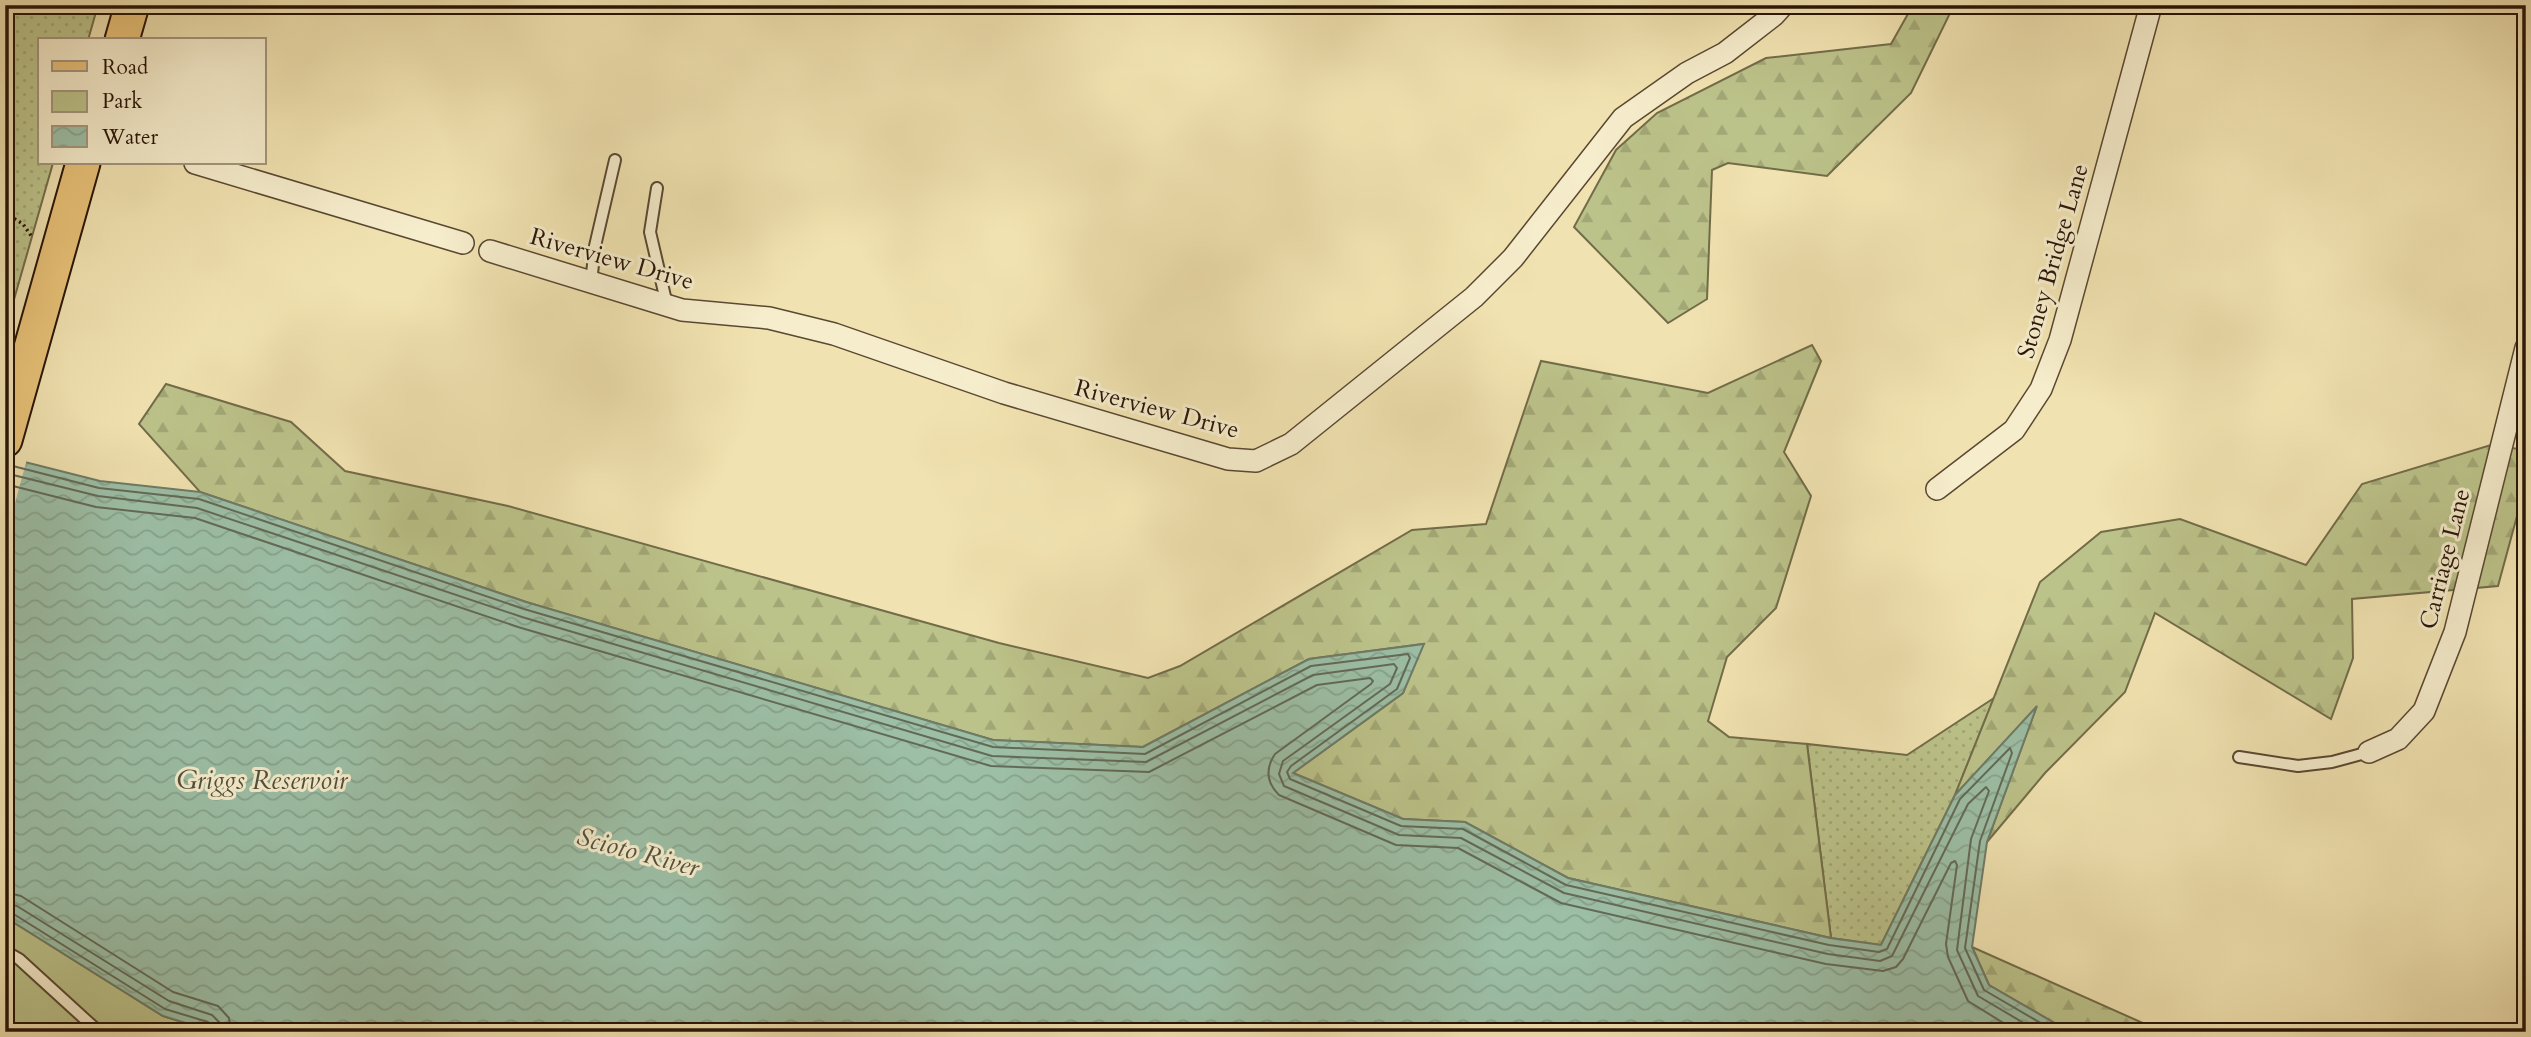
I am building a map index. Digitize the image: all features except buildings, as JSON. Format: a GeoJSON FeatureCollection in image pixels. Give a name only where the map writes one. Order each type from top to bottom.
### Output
{"type":"FeatureCollection","features":[{"type":"Feature","properties":{"kind":"main road"},"geometry":{"type":"LineString","coordinates":[[123,38],[132,5]]}},
{"type":"Feature","properties":{"kind":"main road"},"geometry":{"type":"LineString","coordinates":[[5,440],[83,164]]}},
{"type":"Feature","properties":{"kind":"street","name":"Riverview Drive"},"geometry":{"type":"LineString","coordinates":[[490,251],[682,310],[769,318],[834,334],[1017,397],[1228,459],[1256,461],[1291,444],[1475,297],[1513,258],[1623,118],[1687,73],[1725,53],[1783,5]]}},
{"type":"Feature","properties":{"kind":"street","name":"Stoney Bridge Lane"},"geometry":{"type":"LineString","coordinates":[[1937,489],[2014,430],[2041,389],[2060,340],[2151,5]]}},
{"type":"Feature","properties":{"kind":"street"},"geometry":{"type":"LineString","coordinates":[[198,164],[463,243]]}},
{"type":"Feature","properties":{"kind":"street","name":"Carriage Lane"},"geometry":{"type":"LineString","coordinates":[[2369,752],[2398,739],[2424,711],[2455,632],[2526,348]]}},
{"type":"Feature","properties":{"kind":"lane"},"geometry":{"type":"LineString","coordinates":[[591,283],[602,210],[615,160]]}},
{"type":"Feature","properties":{"kind":"lane"},"geometry":{"type":"LineString","coordinates":[[657,188],[650,232],[667,305]]}},
{"type":"Feature","properties":{"kind":"lane"},"geometry":{"type":"LineString","coordinates":[[2239,757],[2298,766],[2332,762],[2369,752]]}},
{"type":"Feature","properties":{"kind":"lane"},"geometry":{"type":"LineString","coordinates":[[5,951],[19,959],[99,1032]]}},
{"type":"Feature","properties":{"kind":"path"},"geometry":{"type":"LineString","coordinates":[[5,213],[23,224],[32,237]]}},
{"type":"Feature","properties":{"kind":"green space"},"geometry":{"type":"Polygon","coordinates":[[[5,5],[98,5],[89,38],[38,38],[38,164],[53,164],[5,331],[5,5]]]}},
{"type":"Feature","properties":{"kind":"green space"},"geometry":{"type":"Polygon","coordinates":[[[1913,5],[1954,5],[1911,93],[1827,176],[1728,163],[1712,170],[1707,299],[1668,323],[1574,227],[1616,150],[1657,113],[1766,58],[1891,44],[1913,5]]]}},
{"type":"Feature","properties":{"kind":"green space"},"geometry":{"type":"Polygon","coordinates":[[[1812,345],[1821,361],[1784,452],[1811,496],[1776,608],[1727,657],[1708,721],[1729,737],[1807,744],[1831,938],[1568,878],[1465,822],[1403,819],[1293,773],[1403,693],[1423,644],[1309,659],[1143,747],[993,740],[526,602],[200,492],[139,424],[166,384],[291,422],[345,471],[508,506],[999,643],[1148,678],[1180,666],[1412,530],[1486,524],[1541,361],[1708,393],[1812,345]]]}},
{"type":"Feature","properties":{"kind":"green space"},"geometry":{"type":"Polygon","coordinates":[[[2491,445],[2526,450],[2526,483],[2498,586],[2352,599],[2353,658],[2331,719],[2155,613],[2125,692],[2045,773],[1987,842],[2036,708],[1955,795],[2040,582],[2101,532],[2180,519],[2306,565],[2362,484],[2491,445]]]}},
{"type":"Feature","properties":{"kind":"green space"},"geometry":{"type":"Polygon","coordinates":[[[1994,698],[1955,795],[1881,945],[1831,938],[1807,744],[1907,755],[1994,698]]]}},
{"type":"Feature","properties":{"kind":"green space"},"geometry":{"type":"Polygon","coordinates":[[[5,917],[163,1016],[215,1032],[5,1032],[5,917]]]}},
{"type":"Feature","properties":{"kind":"green space"},"geometry":{"type":"Polygon","coordinates":[[[1972,947],[2163,1032],[2070,1032],[1989,985],[1972,947]]]}},
{"type":"Feature","properties":{"kind":"water","name":"Griggs Reservoir"},"geometry":{"type":"Polygon","coordinates":[[[5,457],[100,481],[200,492],[526,602],[993,740],[1143,747],[1309,659],[1424,644],[1403,693],[1293,773],[1403,819],[1465,822],[1568,878],[1830,938],[1881,945],[1955,795],[2037,706],[1987,842],[1972,947],[1989,985],[2070,1032],[215,1032],[163,1016],[5,917],[5,457]]]}},
{"type":"Feature","properties":{"kind":"pier"},"geometry":{"type":"Polygon","coordinates":[[[5,454],[27,459],[5,540],[5,454]]]}},
{"type":"Feature","properties":{"kind":"water label","name":"Scioto River"},"geometry":{"type":"Point","coordinates":[638,852]}}]}
